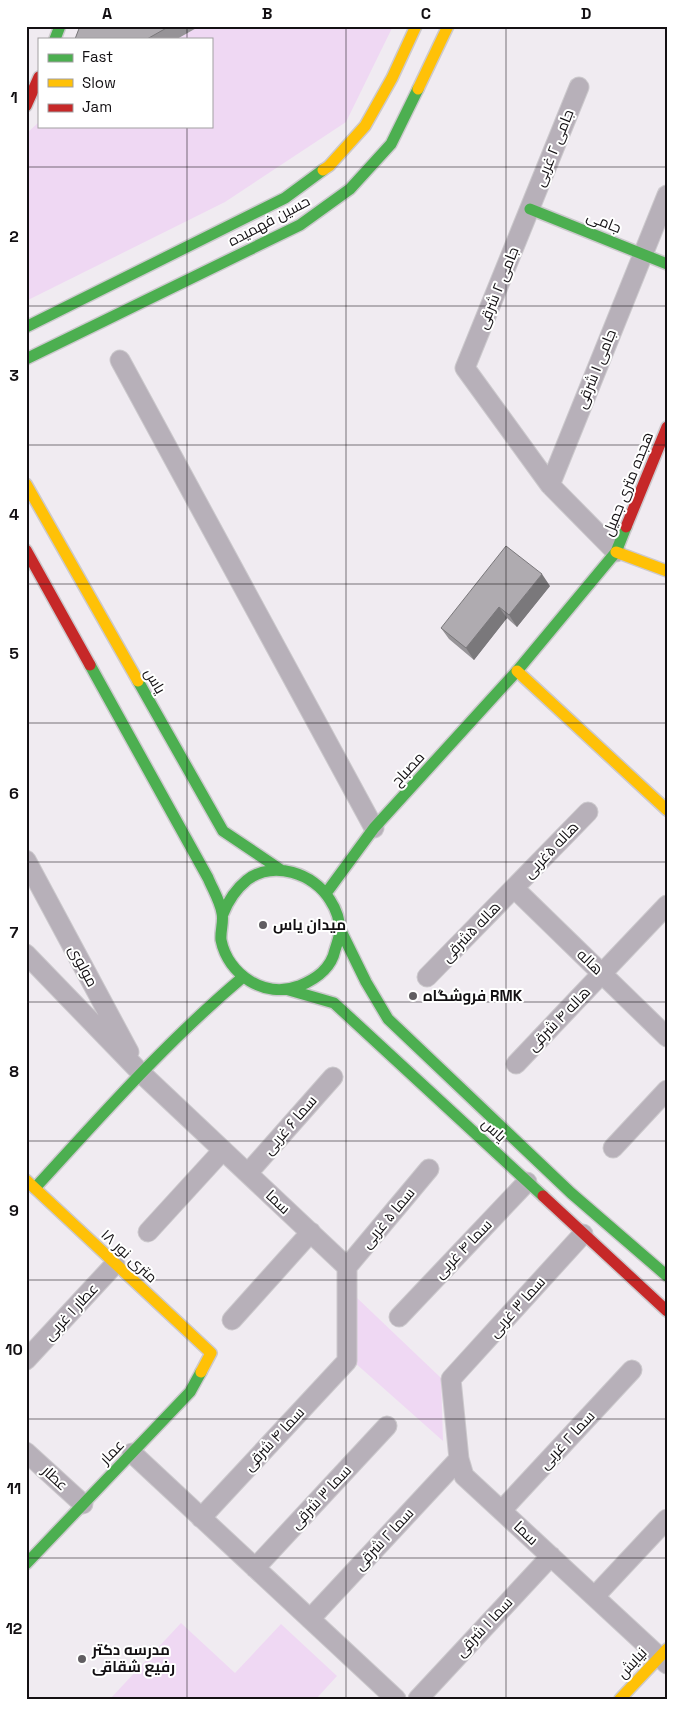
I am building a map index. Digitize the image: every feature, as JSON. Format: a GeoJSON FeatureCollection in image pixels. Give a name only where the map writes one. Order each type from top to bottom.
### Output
{"type":"FeatureCollection","features":[{"type":"Feature","properties":{"kind":"street"},"geometry":{"type":"LineString","coordinates":[[55,38],[60,26]]}},
{"type":"Feature","properties":{"kind":"street","name":"حسین فهمیده"},"geometry":{"type":"LineString","coordinates":[[26,327],[285,198],[329,166],[366,126],[392,78],[416,26]]}},
{"type":"Feature","properties":{"kind":"street","name":"حسین فهمیده"},"geometry":{"type":"LineString","coordinates":[[26,359],[300,224],[350,190],[391,144],[448,26]]}},
{"type":"Feature","properties":{"kind":"street"},"geometry":{"type":"LineString","coordinates":[[26,106],[38,79]]}},
{"type":"Feature","properties":{"kind":"street","name":"جامی ۲ غربی"},"geometry":{"type":"LineString","coordinates":[[530,208],[579,86]]}},
{"type":"Feature","properties":{"kind":"street","name":"جامی ۱ شرقی"},"geometry":{"type":"LineString","coordinates":[[550,484],[667,195]]}},
{"type":"Feature","properties":{"kind":"street","name":"جامی"},"geometry":{"type":"LineString","coordinates":[[530,208],[667,264]]}},
{"type":"Feature","properties":{"kind":"street","name":"جامی ۲ شرقی"},"geometry":{"type":"LineString","coordinates":[[530,208],[465,368],[550,484]]}},
{"type":"Feature","properties":{"kind":"street"},"geometry":{"type":"LineString","coordinates":[[26,369],[52,346]]}},
{"type":"Feature","properties":{"kind":"street"},"geometry":{"type":"LineString","coordinates":[[120,360],[374,828]]}},
{"type":"Feature","properties":{"kind":"street","name":"هجده متری جمیل"},"geometry":{"type":"LineString","coordinates":[[616,552],[667,427]]}},
{"type":"Feature","properties":{"kind":"street","name":"یاس"},"geometry":{"type":"LineString","coordinates":[[26,484],[223,831],[281,870]]}},
{"type":"Feature","properties":{"kind":"street"},"geometry":{"type":"LineString","coordinates":[[550,484],[616,552],[667,571]]}},
{"type":"Feature","properties":{"kind":"street"},"geometry":{"type":"LineString","coordinates":[[26,550],[208,878],[223,914]]}},
{"type":"Feature","properties":{"kind":"street","name":"مصباح"},"geometry":{"type":"LineString","coordinates":[[327,892],[348,860],[374,828],[518,671],[616,552]]}},
{"type":"Feature","properties":{"kind":"street"},"geometry":{"type":"LineString","coordinates":[[518,671],[667,810]]}},
{"type":"Feature","properties":{"kind":"street","name":"هاله ۵غربی"},"geometry":{"type":"LineString","coordinates":[[514,888],[588,812]]}},
{"type":"Feature","properties":{"kind":"street","name":"مولوی"},"geometry":{"type":"LineString","coordinates":[[26,860],[140,1073]]}},
{"type":"Feature","properties":{"kind":"street"},"geometry":{"type":"LineString","coordinates":[[281,870],[298,873],[314,881],[327,892],[337,910],[340,929],[334,957],[316,979],[289,990],[265,988],[243,977],[228,960],[221,937],[223,914],[231,897],[245,882],[262,873],[281,870]]}},
{"type":"Feature","properties":{"kind":"street","name":"هاله"},"geometry":{"type":"LineString","coordinates":[[514,888],[667,1037]]}},
{"type":"Feature","properties":{"kind":"street","name":"هاله ۵شرقی"},"geometry":{"type":"LineString","coordinates":[[427,977],[514,888]]}},
{"type":"Feature","properties":{"kind":"street","name":"هاله ۴ شرقی"},"geometry":{"type":"LineString","coordinates":[[516,1064],[667,905]]}},
{"type":"Feature","properties":{"kind":"street","name":"یاس"},"geometry":{"type":"LineString","coordinates":[[340,929],[366,982],[388,1019],[571,1193],[667,1276]]}},
{"type":"Feature","properties":{"kind":"street","name":"سما"},"geometry":{"type":"LineString","coordinates":[[26,954],[140,1073],[348,1267]]}},
{"type":"Feature","properties":{"kind":"street"},"geometry":{"type":"LineString","coordinates":[[31,1184],[212,1002],[243,977]]}},
{"type":"Feature","properties":{"kind":"street","name":"یاس"},"geometry":{"type":"LineString","coordinates":[[289,990],[334,1004],[371,1036],[667,1311]]}},
{"type":"Feature","properties":{"kind":"street","name":"سما ۶ غربی"},"geometry":{"type":"LineString","coordinates":[[248,1173],[332,1077]]}},
{"type":"Feature","properties":{"kind":"street"},"geometry":{"type":"LineString","coordinates":[[613,1148],[667,1090]]}},
{"type":"Feature","properties":{"kind":"street"},"geometry":{"type":"LineString","coordinates":[[148,1232],[224,1150]]}},
{"type":"Feature","properties":{"kind":"street","name":"سما ۵ غربی"},"geometry":{"type":"LineString","coordinates":[[348,1267],[429,1169]]}},
{"type":"Feature","properties":{"kind":"street","name":"سما ۴ غربی"},"geometry":{"type":"LineString","coordinates":[[398,1317],[527,1182]]}},
{"type":"Feature","properties":{"kind":"street","name":"۱۸ متری نور"},"geometry":{"type":"LineString","coordinates":[[31,1184],[210,1353]]}},
{"type":"Feature","properties":{"kind":"street"},"geometry":{"type":"LineString","coordinates":[[232,1320],[311,1232]]}},
{"type":"Feature","properties":{"kind":"street","name":"سما ۳ غربی"},"geometry":{"type":"LineString","coordinates":[[451,1379],[583,1234]]}},
{"type":"Feature","properties":{"kind":"street","name":"عطار ۱ غربی"},"geometry":{"type":"LineString","coordinates":[[26,1360],[115,1264]]}},
{"type":"Feature","properties":{"kind":"street","name":"سما ۴ شرقی"},"geometry":{"type":"LineString","coordinates":[[201,1518],[347,1361],[348,1267]]}},
{"type":"Feature","properties":{"kind":"street","name":"عمار"},"geometry":{"type":"LineString","coordinates":[[26,1564],[190,1392],[210,1353]]}},
{"type":"Feature","properties":{"kind":"street","name":"سما ۲ غربی"},"geometry":{"type":"LineString","coordinates":[[502,1510],[632,1370]]}},
{"type":"Feature","properties":{"kind":"street","name":"سما"},"geometry":{"type":"LineString","coordinates":[[451,1379],[459,1459],[464,1476],[595,1596],[664,1656]]}},
{"type":"Feature","properties":{"kind":"street","name":"سما ۳ شرقی"},"geometry":{"type":"LineString","coordinates":[[255,1568],[387,1426]]}},
{"type":"Feature","properties":{"kind":"street","name":"عطار"},"geometry":{"type":"LineString","coordinates":[[26,1452],[83,1504]]}},
{"type":"Feature","properties":{"kind":"street"},"geometry":{"type":"LineString","coordinates":[[132,1453],[396,1699]]}},
{"type":"Feature","properties":{"kind":"street","name":"سما ۲ شرقی"},"geometry":{"type":"LineString","coordinates":[[310,1619],[459,1459]]}},
{"type":"Feature","properties":{"kind":"street"},"geometry":{"type":"LineString","coordinates":[[595,1596],[667,1519]]}},
{"type":"Feature","properties":{"kind":"street","name":"سما ۱ شرقی"},"geometry":{"type":"LineString","coordinates":[[418,1699],[551,1556]]}},
{"type":"Feature","properties":{"kind":"street","name":"نیایش"},"geometry":{"type":"LineString","coordinates":[[620,1699],[664,1656]]}},
{"type":"Feature","properties":{"kind":"shaded area"},"geometry":{"type":"Polygon","coordinates":[[[200,26],[393,26],[346,122],[225,202],[26,301],[26,134],[38,123],[38,128],[212,128],[212,38],[179,38],[200,26]]]}},
{"type":"Feature","properties":{"kind":"shaded area"},"geometry":{"type":"Polygon","coordinates":[[[355,1296],[441,1378],[443,1441],[354,1362],[355,1296]]]}},
{"type":"Feature","properties":{"kind":"shaded area"},"geometry":{"type":"Polygon","coordinates":[[[181,1623],[235,1673],[281,1624],[337,1676],[316,1699],[110,1699],[181,1623]]]}},
{"type":"Feature","properties":{"kind":"building"},"geometry":{"type":"Polygon","coordinates":[[[80,26],[170,26],[149,38],[75,38],[80,26]]]}},
{"type":"Feature","properties":{"kind":"building"},"geometry":{"type":"Polygon","coordinates":[[[506,546],[542,574],[509,615],[499,607],[466,648],[441,628],[506,546]]]}},
{"type":"Feature","properties":{"kind":"traffic: fast"},"geometry":{"type":"LineString","coordinates":[[55,38],[60,26]]}},
{"type":"Feature","properties":{"kind":"traffic: fast"},"geometry":{"type":"LineString","coordinates":[[26,359],[300,225],[350,189],[391,144],[418,89]]}},
{"type":"Feature","properties":{"kind":"traffic: fast"},"geometry":{"type":"LineString","coordinates":[[26,327],[285,198],[323,170]]}},
{"type":"Feature","properties":{"kind":"traffic: fast"},"geometry":{"type":"LineString","coordinates":[[530,209],[667,264]]}},
{"type":"Feature","properties":{"kind":"traffic: fast"},"geometry":{"type":"LineString","coordinates":[[327,892],[374,828],[517,671],[616,552],[626,527]]}},
{"type":"Feature","properties":{"kind":"traffic: fast"},"geometry":{"type":"LineString","coordinates":[[90,665],[208,878],[221,909],[223,920],[221,940],[231,964],[250,981],[261,986],[273,989],[299,986],[317,977],[330,963],[340,932],[336,911],[323,891],[304,877],[280,870],[257,874],[247,880],[239,887],[227,904],[223,914]]}},
{"type":"Feature","properties":{"kind":"traffic: fast"},"geometry":{"type":"LineString","coordinates":[[138,681],[223,831],[281,870]]}},
{"type":"Feature","properties":{"kind":"traffic: fast"},"geometry":{"type":"LineString","coordinates":[[340,929],[366,982],[388,1019],[571,1193],[667,1276]]}},
{"type":"Feature","properties":{"kind":"traffic: fast"},"geometry":{"type":"LineString","coordinates":[[35,1188],[161,1053],[243,977]]}},
{"type":"Feature","properties":{"kind":"traffic: fast"},"geometry":{"type":"LineString","coordinates":[[289,990],[334,1003],[543,1196]]}},
{"type":"Feature","properties":{"kind":"traffic: fast"},"geometry":{"type":"LineString","coordinates":[[26,1564],[190,1392],[201,1372]]}},
{"type":"Feature","properties":{"kind":"traffic: slow"},"geometry":{"type":"LineString","coordinates":[[323,170],[329,166],[365,126],[392,78],[416,26]]}},
{"type":"Feature","properties":{"kind":"traffic: slow"},"geometry":{"type":"LineString","coordinates":[[418,89],[448,26]]}},
{"type":"Feature","properties":{"kind":"traffic: slow"},"geometry":{"type":"LineString","coordinates":[[26,484],[138,681]]}},
{"type":"Feature","properties":{"kind":"traffic: slow"},"geometry":{"type":"LineString","coordinates":[[616,552],[667,571]]}},
{"type":"Feature","properties":{"kind":"traffic: slow"},"geometry":{"type":"LineString","coordinates":[[517,671],[667,810]]}},
{"type":"Feature","properties":{"kind":"traffic: slow"},"geometry":{"type":"LineString","coordinates":[[26,1180],[211,1353],[201,1372]]}},
{"type":"Feature","properties":{"kind":"traffic: slow"},"geometry":{"type":"LineString","coordinates":[[620,1699],[667,1649]]}},
{"type":"Feature","properties":{"kind":"traffic: jam"},"geometry":{"type":"LineString","coordinates":[[26,106],[38,79]]}},
{"type":"Feature","properties":{"kind":"traffic: jam"},"geometry":{"type":"LineString","coordinates":[[626,527],[667,427]]}},
{"type":"Feature","properties":{"kind":"traffic: jam"},"geometry":{"type":"LineString","coordinates":[[26,550],[90,665]]}},
{"type":"Feature","properties":{"kind":"traffic: jam"},"geometry":{"type":"LineString","coordinates":[[543,1196],[667,1311]]}},
{"type":"Feature","properties":{"kind":"place","name":"میدان یاس"},"geometry":{"type":"Point","coordinates":[263,925]}},
{"type":"Feature","properties":{"kind":"place","name":"فروشگاه RMK"},"geometry":{"type":"Point","coordinates":[413,996]}},
{"type":"Feature","properties":{"kind":"place","name":"مدرسه دکتر رفیع شقاقی"},"geometry":{"type":"Point","coordinates":[82,1659]}}]}
